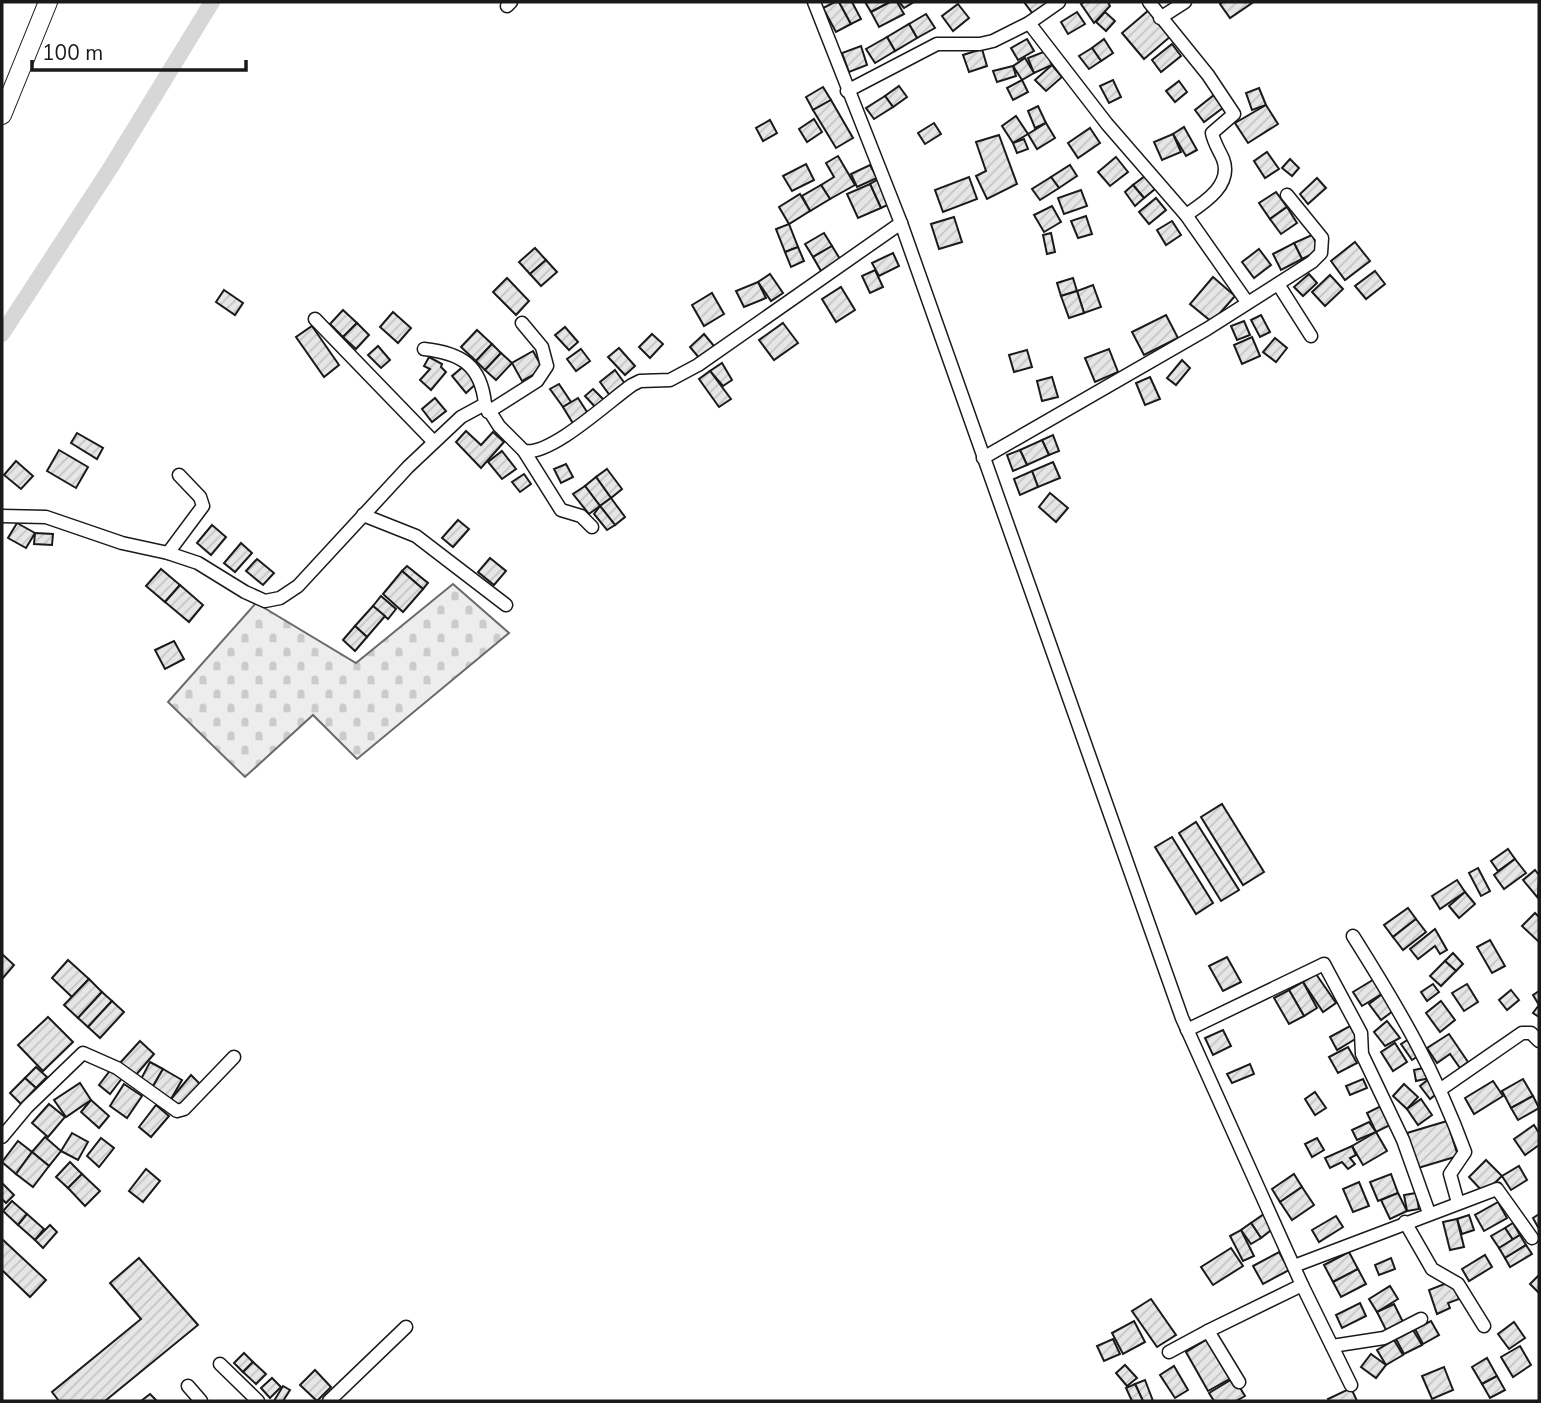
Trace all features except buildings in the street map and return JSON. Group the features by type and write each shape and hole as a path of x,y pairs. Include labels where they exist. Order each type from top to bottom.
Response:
{"main road":[{"path":"2,115 48,2"}],"street":[{"path":"814,2 901,223 1187,1030 1302,1285 1352,1385"},
{"path":"847,91 937,44 980,44 1029,23 1059,2"},
{"path":"1149,2 1208,75 1234,114 1212,133 1225,166 1221,184 1206,202 1186,215"},
{"path":"1160,18 1185,2"},
{"path":"1029,23 1107,124 1186,215 1247,302"},
{"path":"983,458 1207,329 1312,262 1321,253 1323,244 1287,195"},
{"path":"524,451 538,451 554,443 640,381 670,380 698,365 901,223"},
{"path":"1278,284 1311,335"},
{"path":"315,319 434,442"},
{"path":"2,516 46,517 122,543 167,553 198,563 258,599 272,601 293,590 434,442 471,409 486,408 537,381 547,366 542,347 522,323"},
{"path":"424,349 443,351 467,363 482,383 486,408 524,451 561,510 581,516 592,527"},
{"path":"167,553 203,506 200,497 179,475"},
{"path":"363,515 415,536 506,605"},
{"path":"1353,936 1415,1036 1441,1089 1465,1152 1450,1174 1458,1203"},
{"path":"1187,1030 1324,964 1361,1033 1362,1054 1403,1140 1429,1213"},
{"path":"1441,1089 1522,1033 1531,1033 1539,1041"},
{"path":"2,1137 27,1107 83,1053 117,1069 177,1111 187,1107 234,1057"},
{"path":"1294,1266 1429,1213 1500,1190 1532,1238"},
{"path":"1405,1222 1432,1269 1458,1284 1485,1326"},
{"path":"1169,1352 1302,1285"},
{"path":"1332,1346 1384,1338 1421,1319"},
{"path":"328,1401 406,1327"},
{"path":"1208,1331 1239,1382"},
{"path":"220,1364 258,1401"},
{"path":"188,1387 201,1401"}],"green space":[{"path":"453,584 509,633 357,759 313,715 245,777 168,702 256,603 356,663"}],"waterway":[{"path":"2,334 111,167 212,2"}]}
